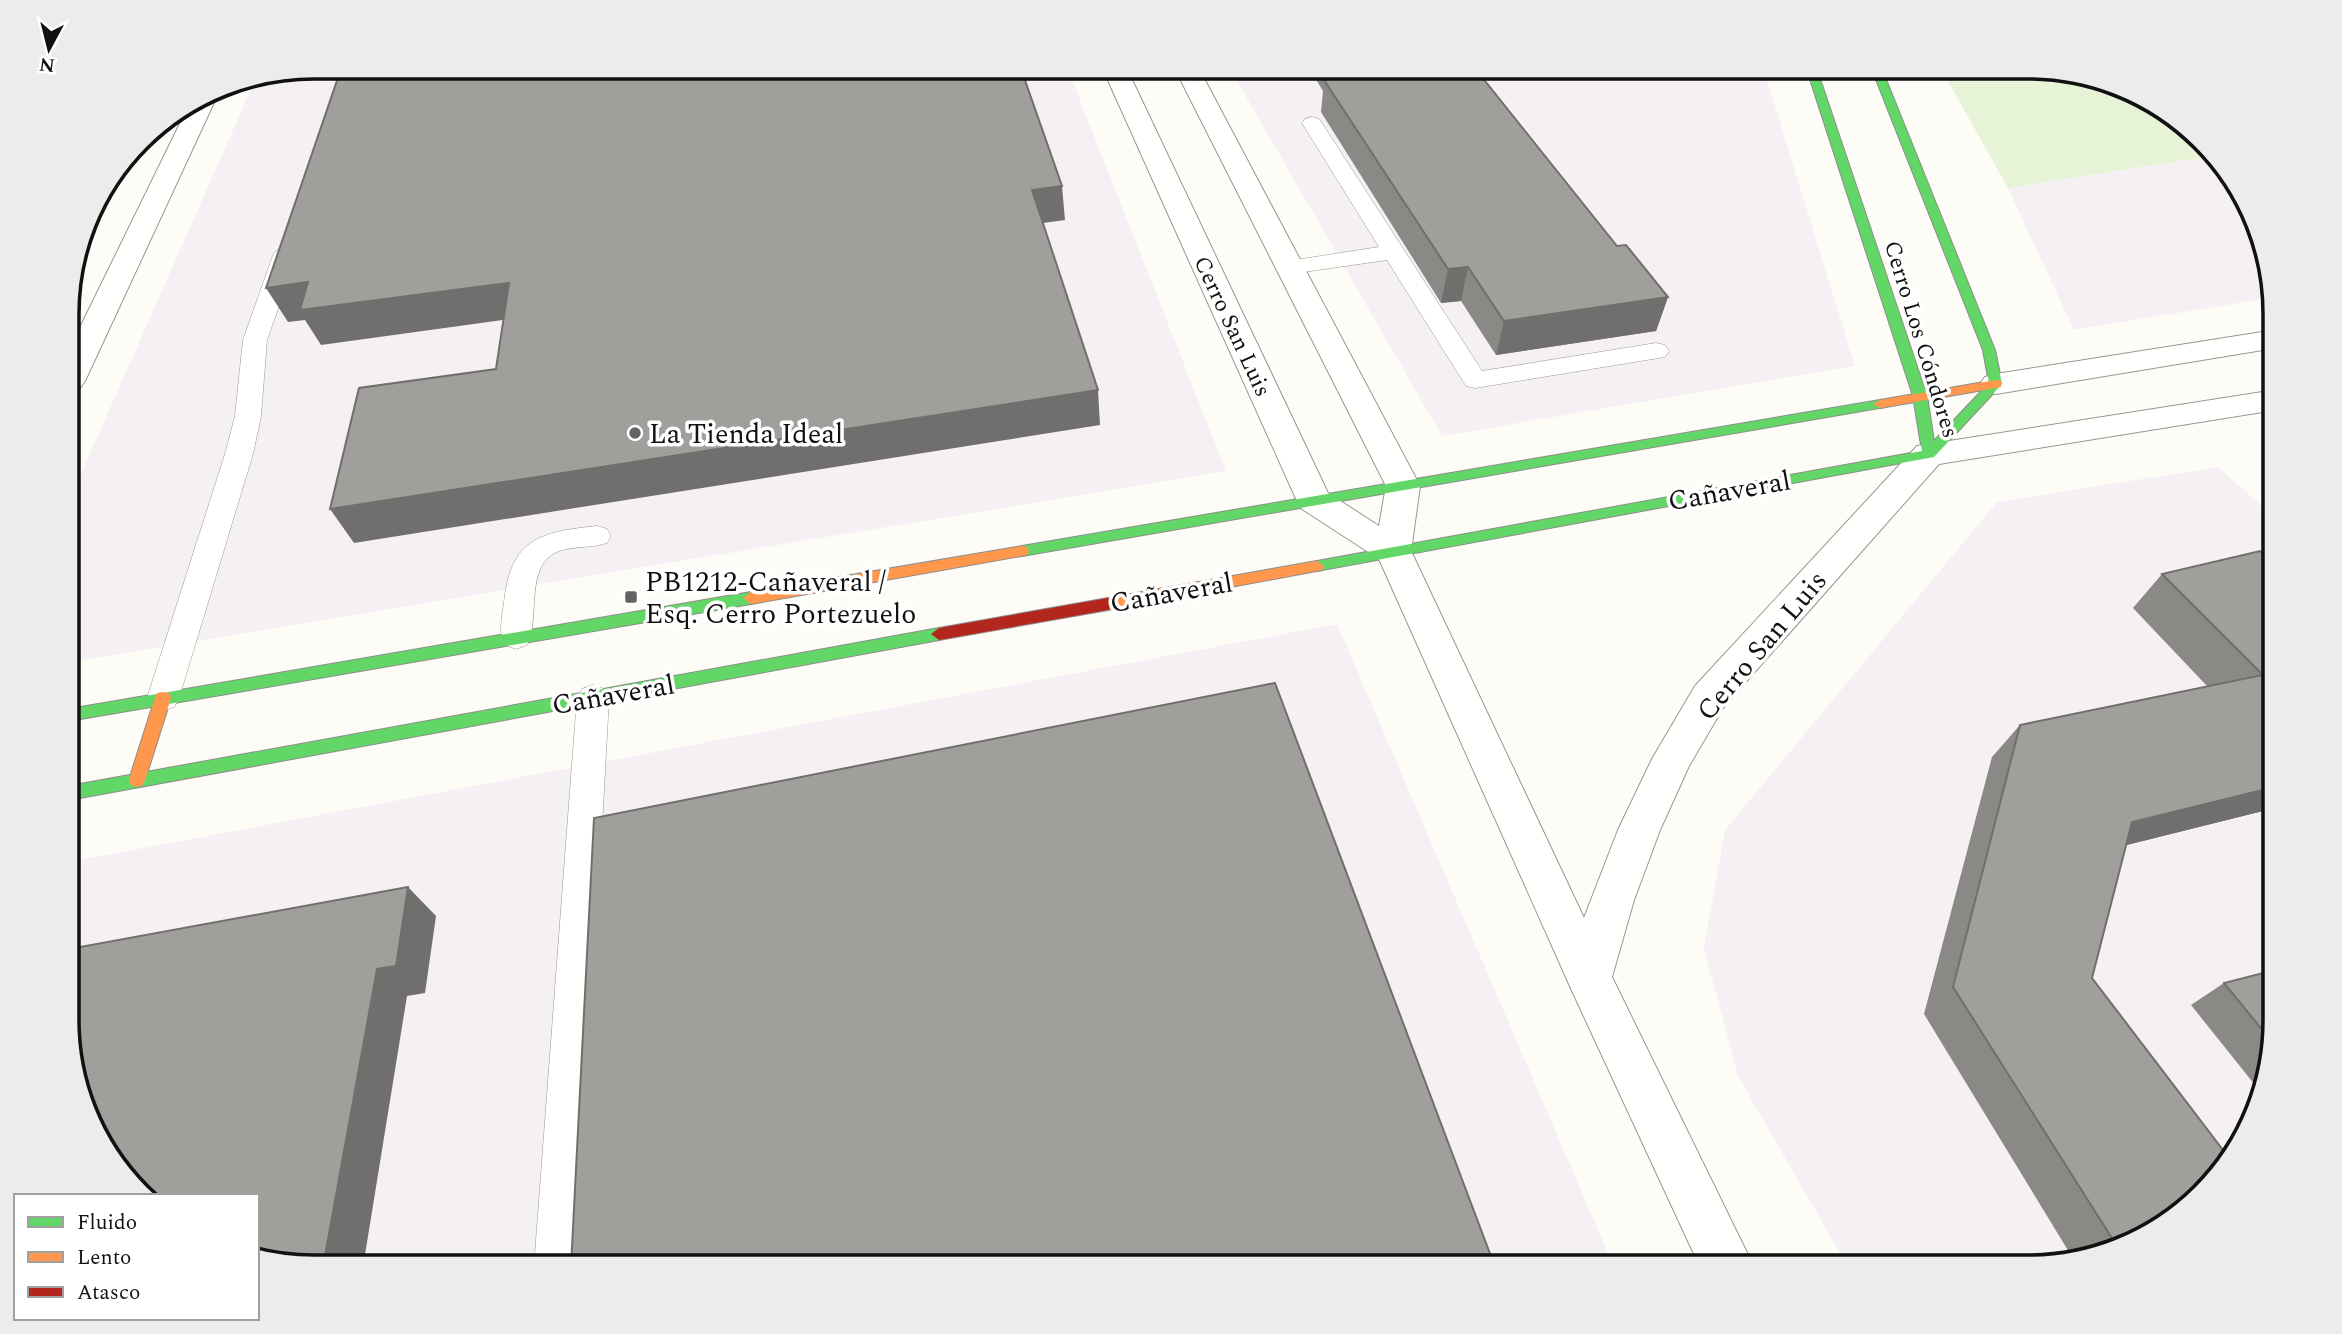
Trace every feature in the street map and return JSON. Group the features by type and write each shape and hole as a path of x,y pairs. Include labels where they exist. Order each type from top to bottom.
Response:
{"street":[{"name":"Cerro San Luis","path":"1120,79 1314,501"},
{"path":"1193,79 1403,486 1393,551"},
{"name":"Cerro Los Cóndores","path":"1815,79 1920,396 1929,454"},
{"name":"Cerro Los Cóndores","path":"1881,79 1989,350 1996,384 1929,454"},
{"path":"79,360 199,108"},
{"path":"79,713 1920,396 2263,341"},
{"name":"Cañaveral","path":"79,791 1929,454 2263,402"},
{"name":"Cerro San Luis","path":"1589,978 1612,900 1639,830 1672,759 1709,697 1929,454"},
{"path":"1314,501 1393,551 1589,978 1721,1255"},
{"path":"137,780 163,698"}],"lane":[{"path":"1312,123 1475,380 1656,351"},
{"path":"163,698 239,454 248,416 255,340 292,234"},
{"path":"1290,267 1394,252"},
{"path":"516,637 524,573 531,554 551,542 597,536"},
{"path":"557,1255 593,698"}],"shaded area":[{"path":"314,79 1072,79 1226,471 79,660 79,478 252,87 283,81"},
{"path":"1236,79 1767,79 1855,366 1442,436"},
{"path":"2203,157 2224,183 2251,238 2263,299 2074,330 2008,188"},
{"path":"2218,467 2263,507 2263,1035 2255,1081 2232,1138 2205,1175 2159,1216 2104,1243 2043,1255 1841,1255 1738,1076 1704,948 1725,830 1997,502"},
{"path":"1337,624 1609,1255 304,1254 259,1198 259,1194 254,1194 83,1063 79,1020 79,860"}],"green space":[{"path":"1947,79 2028,79 2089,87 2146,110 2183,137 2203,157 2008,188"}],"building":[{"path":"338,79 1025,79 1062,186 1032,190 1098,390 330,509 359,388 496,369 509,283 300,310 308,282 266,288"},
{"path":"1483,79 1617,246 1626,245 1668,297 1504,321 1468,267 1448,269 1324,80"},
{"path":"2260,551 2263,554 2263,675 2162,574"},
{"path":"2263,675 2263,790 2132,822 2092,978 2223,1151 2205,1175 2183,1197 2159,1216 2113,1239 1953,987 2020,725"},
{"path":"1275,683 1490,1255 572,1255 594,818"},
{"path":"408,887 396,966 377,969 325,1255 283,1253 259,1248 259,1194 157,1194 127,1163 103,1124 87,1081 79,1020 79,947"},
{"path":"2263,973 2263,1031 2224,983"}],"traffic: fast":[{"path":"1815,79 1920,396 1929,454"},
{"path":"1881,79 1989,350 1996,384"},
{"path":"1929,454 1996,384"},
{"path":"1022,551 1880,404"},
{"path":"1317,566 1929,454"},
{"path":"79,713 751,598"},
{"path":"79,791 939,634"}],"traffic: slow":[{"path":"1880,404 1996,384"},
{"path":"751,598 1022,551"},
{"path":"1108,604 1317,566"},
{"path":"137,780 163,698"}],"traffic: jam":[{"path":"939,634 1108,604"}],"place":[{"name":"La Tienda Ideal","path":"635,433"},
{"name":"PB1212-Cañaveral / Esq. Cerro Portezuelo","path":"631,597"}]}
